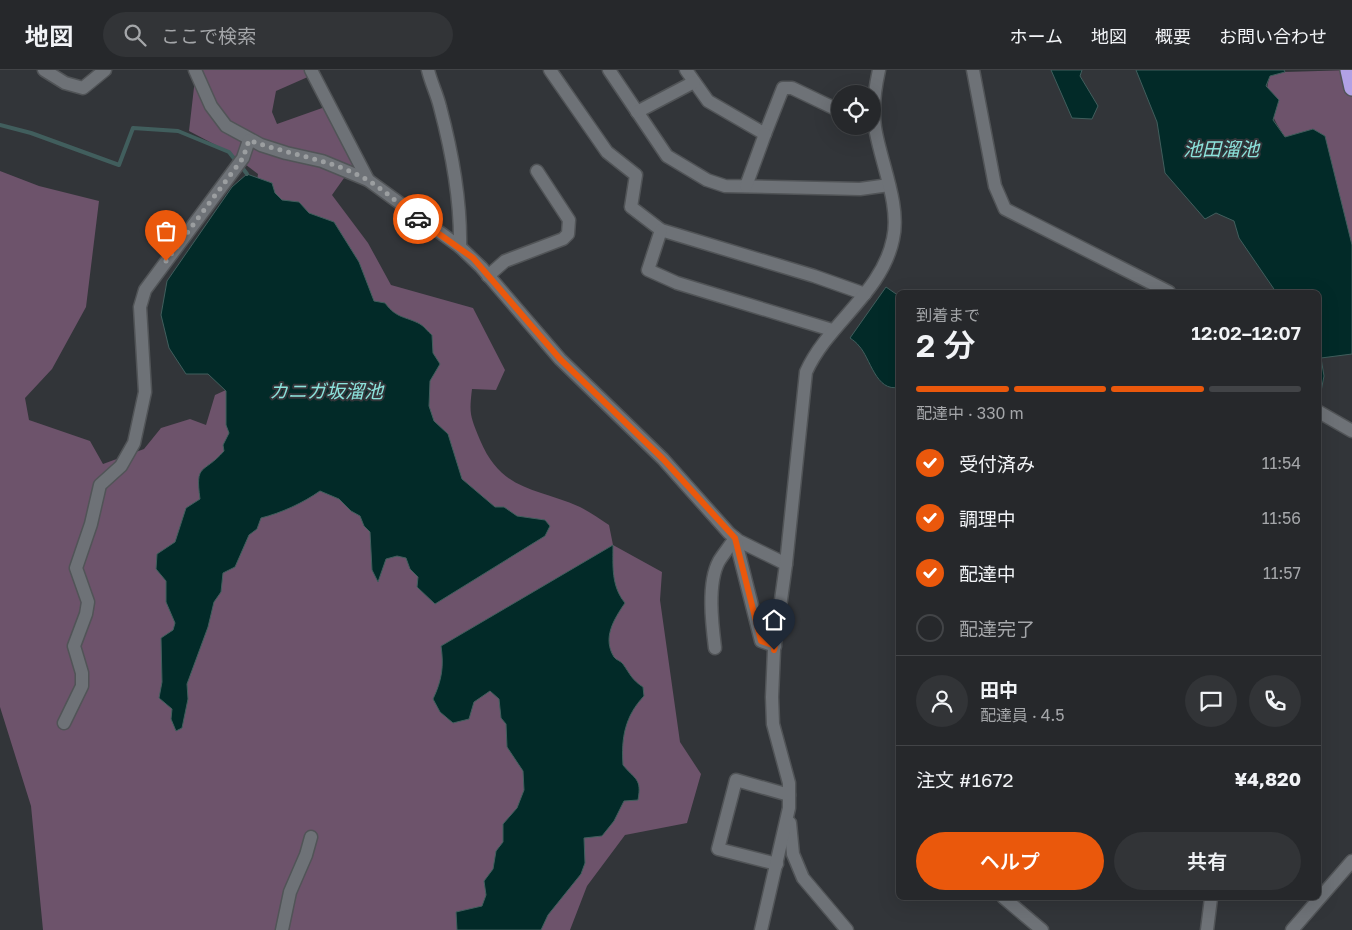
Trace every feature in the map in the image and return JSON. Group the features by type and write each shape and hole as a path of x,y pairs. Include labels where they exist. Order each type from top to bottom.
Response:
{"highway":[{"path":"1348,70 1352,88"}],"street":[{"path":"44,70 65,82 83,88 105,70"},
{"path":"195,70 211,106 226,126 249,140 286,153 322,161 368,180 460,247 488,276 560,359 663,459 735,538 786,564"},
{"path":"311,70 368,180"},
{"path":"428,70 440,105 454,171 461,218 460,247"},
{"path":"550,70 607,152 636,175 631,207 661,230 814,276 865,294"},
{"path":"609,70 666,156 707,180 725,186 860,189 889,185"},
{"path":"686,70 708,101 765,134"},
{"path":"876,85 878,70"},
{"path":"973,70 995,186 1005,209 1166,290"},
{"path":"637,112 694,82"},
{"path":"746,186 784,88 792,88 831,107"},
{"path":"847,930 803,878 793,854 789,783 773,724 772,698 775,646 786,564 806,372 814,354 832,330 879,276 894,238 894,222 889,185 878,135"},
{"path":"64,722 82,686 82,672 74,646 86,614 88,602 76,568 91,524 100,485 121,466 134,443 145,392 140,307 145,290 243,158 249,140"},
{"path":"488,276 505,261 563,240 568,234 569,220 537,171"},
{"path":"661,230 648,270 677,283 832,330"},
{"path":"1321,413 1352,431"},
{"path":"735,538 761,641 775,646"},
{"path":"716,648 712,611 715,572 719,562 735,538"},
{"path":"777,864 718,849 736,780 789,794"},
{"path":"761,930 789,808"},
{"path":"282,930 290,892 306,855 311,837"},
{"path":"1321,897 1352,861"},
{"path":"1006,900 1042,930"},
{"path":"1207,930 1211,900"},
{"path":"1292,930 1318,900"}],"shaded area":[{"path":"196,70 306,70 310,76 276,91 272,112 277,124 325,107 354,164 332,195 368,243 391,285 473,308 505,370 496,390 472,389 472,420 489,457 499,470 521,486 580,507 599,518 609,525 613,545 662,572 660,600 680,742 701,774 687,823 625,835 587,886 570,930 43,930 31,806 0,707 0,171 39,186 99,201 86,307 52,369 25,398 29,420 90,441 103,464 144,449 161,428 190,419 206,425 215,395 226,390 258,174 229,152 189,131"},
{"path":"1352,70 1352,245 1313,129 1285,137 1273,116 1267,92 1270,76 1285,72"}],"water":[{"path":"1051,70 1082,70 1080,76 1098,106 1092,119 1072,118"},
{"name":"池田溜池","path":"1136,70 1284,70 1285,72 1270,76 1266,86 1279,100 1273,120 1285,137 1313,129 1325,136 1352,245 1352,354 1321,358 1321,290 1275,290 1239,238 1234,221 1216,213 1205,219 1165,173 1157,122"},
{"name":"カニガ坂溜池","path":"247,174 272,183 275,193 282,200 299,202 309,213 334,222 359,262 374,301 385,303 393,312 420,324 432,335 433,353 440,364 430,381 429,406 434,421 448,434 462,479 495,507 504,507 517,516 545,520 550,526 545,536 435,604 417,587 418,577 410,569 406,558 397,556 386,559 378,582 372,570 370,532 364,526 360,516 351,511 339,499 320,491 292,507 261,518 257,529 249,535 235,567 223,573 221,592 214,602 208,627 187,684 188,699 182,728 176,731 171,719 172,709 159,698 162,682 161,638 173,630 175,623 166,602 166,581 156,569 157,554 175,542 186,508 200,499 200,474 202,470 224,451 223,445 229,433 226,425 226,391 208,374 186,374 169,348 161,315 167,281 232,187"},
{"path":"886,287 896,294 896,387 885,385 879,380 863,351 850,338"},
{"name":"池田溜池","path":"1321,358 1324,376 1321,392"},
{"path":"613,545 615,583 625,603 611,629 609,643 614,657 622,663 634,679 643,687 644,696 632,711 628,720 623,746 623,765 638,783 638,800 624,801 614,821 602,836 584,838 585,863 581,874 548,915 541,930 457,930 456,912 482,906 486,895 484,881 493,869 496,851 503,842 503,824 517,808 524,790 523,771 507,747 506,724 501,718 499,699 490,691 474,702 469,719 453,723 440,712 433,699 442,673 441,646"}],"waterway":[{"path":"0,125 31,133 119,165 133,128 178,131 229,152 236,161"},
{"path":"241,166 247,174"}],"way so far":[{"path":"166,261 243,158 249,140 286,153 322,161 368,180 418,219"}],"route":[{"path":"418,219 473,258 560,359 663,459 735,538 753,602 761,641 775,646 774,650"}]}
